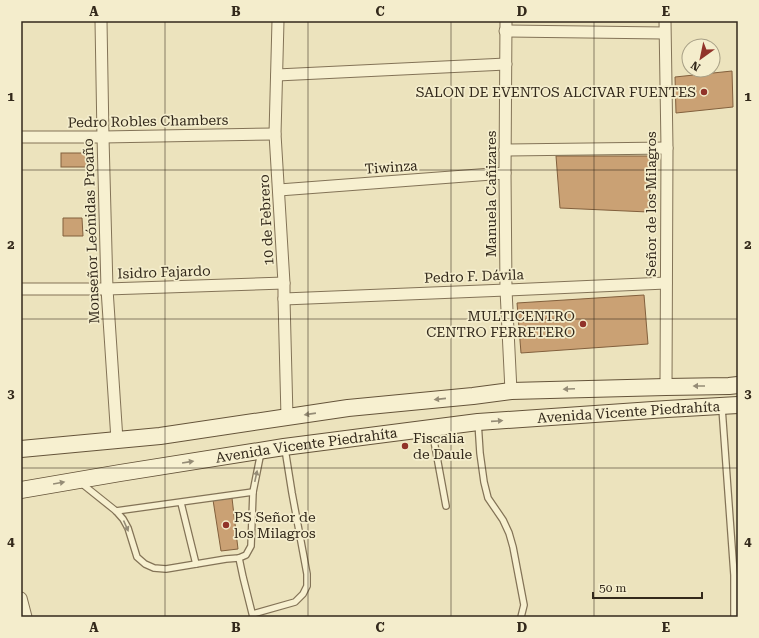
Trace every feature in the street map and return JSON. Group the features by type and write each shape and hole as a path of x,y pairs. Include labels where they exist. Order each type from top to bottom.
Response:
{"main road":[{"name":"Avenida Vicente Piedrahíta","path":"21,449 160,436 348,408 511,391 738,385"},
{"name":"Avenida Vicente Piedrahíta","path":"21,490 284,447 478,422 738,405"}],"street":[{"name":"Monseñor Leónidas Proaño","path":"101,21 107,289 117,440"},
{"name":"10 de Febrero","path":"278,21 275,134 284,283 287,417"},
{"name":"Señor de los Milagros","path":"665,21 667,148 666,387"},
{"path":"506,26 664,33"},
{"name":"Manuela Cañizares","path":"506,26 506,290 511,391"},
{"path":"277,75 506,64"},
{"name":"Pedro Robles Chambers","path":"21,137 275,134"},
{"path":"505,150 667,148"},
{"name":"Tiwinza","path":"279,190 505,173"},
{"name":"Isidro Fajardo","path":"21,289 107,289 284,283"},
{"name":"Pedro F. Dávila","path":"284,299 666,283"},
{"path":"21,598 26,617"}],"lane":[{"path":"722,406 734,575 734,617"},
{"path":"478,422 480,453 488,498 509,533 513,547 524,605 521,617"},
{"path":"432,428 446,506"},
{"path":"239,558 253,616 295,602 303,594 307,586 307,574 284,447"},
{"path":"78,480 116,511 128,528 137,557 144,564 154,568 166,569 239,558 246,554 251,546 252,492 261,451"},
{"path":"116,511 252,492"},
{"path":"181,503 196,564"}],"building":[{"name":"SALON DE EVENTOS ALCIVAR FUENTES","path":"732,71 733,107 676,113 675,77 721,78 721,72"},
{"path":"61,153 87,153 87,167 61,167"},
{"path":"556,156 653,156 648,212 560,208"},
{"path":"63,218 82,218 83,236 63,236"},
{"name":"MULTICENTRO CENTRO FERRETERO","path":"644,295 648,344 521,353 517,303"},
{"name":"PS Señor de los Milagros","path":"232,498 238,549 221,551 213,500"}],"place":[{"name":"SALON DE EVENTOS ALCIVAR FUENTES","path":"704,92"},
{"name":"MULTICENTRO CENTRO FERRETERO","path":"583,324"},
{"name":"Fiscalia de Daule","path":"405,446"},
{"name":"PS Señor de los Milagros","path":"226,525"}]}
